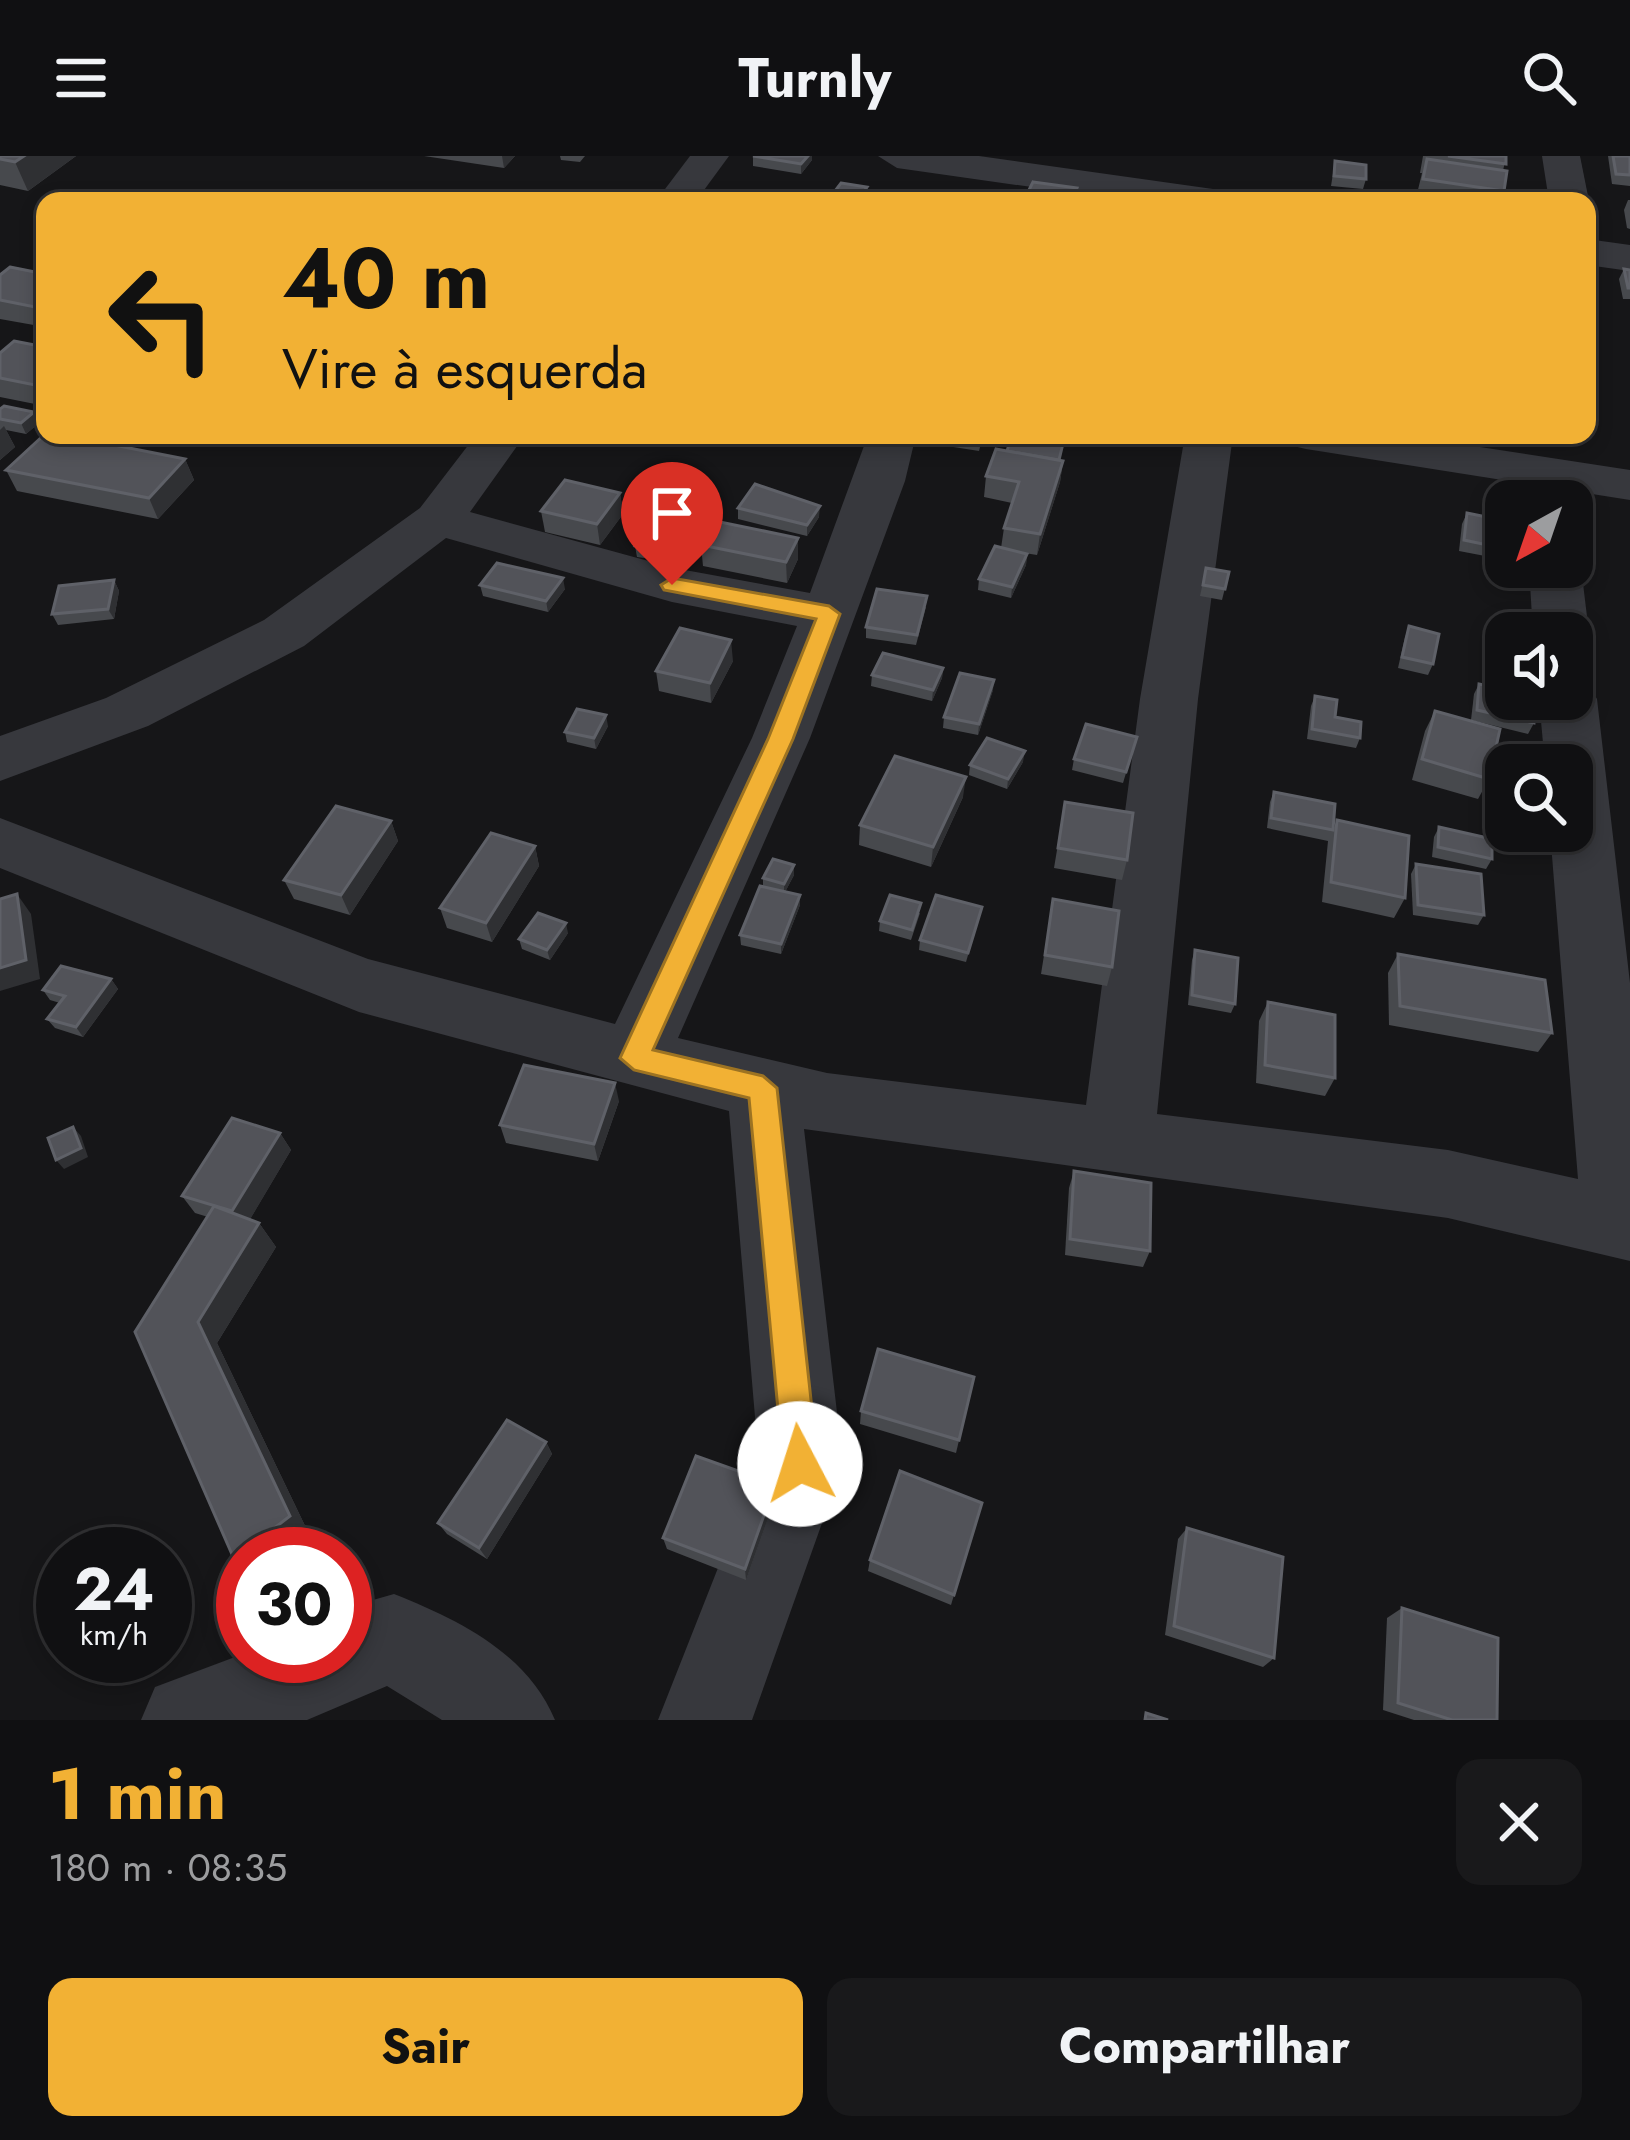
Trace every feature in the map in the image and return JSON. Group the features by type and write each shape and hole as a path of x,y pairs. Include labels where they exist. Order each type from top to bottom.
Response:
{"street":[{"path":"683,192 710,156"},
{"path":"897,156 960,174 1129,192"},
{"path":"1561,156 1567,192"},
{"path":"1596,253 1630,258"},
{"path":"0,759 127,712 284,633 438,519 494,444"},
{"path":"634,1058 781,739 889,444"},
{"path":"1118,1143 1169,699 1208,444"},
{"path":"1348,444 1518,480"},
{"path":"1593,485 1630,485"},
{"path":"438,519 672,585 829,614"},
{"path":"0,842 359,984 634,1058 890,1114 1448,1184 1625,1225 1570,720"},
{"path":"705,1720 800,1464 763,1088"},
{"path":"372,1646 394,1639 481,1691 508,1720"},
{"path":"188,1720 220,1717 278,1683"}],"building":[{"path":"0,156 24,156 15,162"},
{"path":"753,156 808,156 801,164"},
{"path":"1448,156 1506,156 1506,164"},
{"path":"1613,156 1630,156 1630,175 1616,174"},
{"path":"1427,159 1507,171 1504,191 1423,179"},
{"path":"1335,161 1366,165 1366,179 1334,176"},
{"path":"1033,182 1077,188 1075,192 1028,192"},
{"path":"841,183 867,187 864,192 834,192"},
{"path":"10,267 36,272 36,307 0,300 0,275"},
{"path":"14,341 36,345 36,385 0,378 0,353"},
{"path":"4,406 34,412 21,423 0,419"},
{"path":"36,442 109,444 185,459 149,498 6,470"},
{"path":"1009,444 1063,444 1059,460 1007,451"},
{"path":"996,449 1063,461 1040,534 1004,528 1019,482 986,476"},
{"path":"565,480 620,493 597,524 541,511"},
{"path":"755,484 820,506 807,525 738,508"},
{"path":"1467,513 1485,517 1485,544 1464,540"},
{"path":"715,521 798,538 786,562 701,545"},
{"path":"642,533 665,538 658,550 635,546"},
{"path":"995,546 1027,554 1012,587 979,579"},
{"path":"497,563 563,578 546,601 480,585"},
{"path":"1206,568 1229,572 1225,589 1203,585"},
{"path":"114,580 108,609 52,614 59,586"},
{"path":"877,589 927,596 917,635 866,627"},
{"path":"1409,626 1439,634 1433,664 1402,657"},
{"path":"680,628 731,640 710,683 656,671"},
{"path":"883,653 943,668 933,690 872,675"},
{"path":"960,673 994,680 979,724 944,717"},
{"path":"1479,684 1485,685 1485,712 1477,710"},
{"path":"1315,696 1337,700 1335,717 1361,722 1360,738 1312,729"},
{"path":"577,709 606,715 594,738 565,732"},
{"path":"1435,711 1500,729 1497,744 1485,744 1485,778 1422,759"},
{"path":"1086,724 1137,737 1126,772 1074,759"},
{"path":"987,738 1025,751 1008,779 970,765"},
{"path":"895,756 966,777 933,847 860,825"},
{"path":"1274,792 1335,804 1333,830 1271,818"},
{"path":"1065,802 1133,813 1127,860 1058,848"},
{"path":"336,806 391,821 341,895 284,880"},
{"path":"1337,820 1409,836 1405,898 1331,882"},
{"path":"1439,827 1485,837 1485,852 1492,852 1492,859 1438,847"},
{"path":"491,833 535,846 486,923 440,908"},
{"path":"773,859 794,865 784,884 763,878"},
{"path":"1416,864 1481,874 1484,915 1418,905"},
{"path":"760,886 800,895 781,944 740,935"},
{"path":"17,894 26,960 0,968 0,899"},
{"path":"890,895 921,903 912,930 880,921"},
{"path":"936,895 982,907 968,953 920,940"},
{"path":"1053,899 1119,911 1112,967 1045,955"},
{"path":"538,913 566,923 547,950 519,939"},
{"path":"1195,950 1238,958 1235,1004 1192,995"},
{"path":"1398,954 1545,980 1552,1033 1400,1006"},
{"path":"61,966 111,979 76,1027 47,1019 65,996 43,990"},
{"path":"1268,1002 1335,1015 1335,1078 1265,1065"},
{"path":"524,1065 615,1083 594,1144 500,1125"},
{"path":"232,1118 280,1133 232,1211 182,1196"},
{"path":"73,1127 81,1148 56,1160 48,1138"},
{"path":"1074,1171 1151,1183 1150,1251 1070,1239"},
{"path":"214,1206 259,1223 198,1322 290,1516 276,1527 220,1527 135,1332"},
{"path":"878,1349 974,1377 959,1440 861,1411"},
{"path":"507,1420 546,1442 479,1548 438,1523"},
{"path":"696,1456 775,1484 745,1569 663,1538"},
{"path":"900,1471 982,1503 954,1595 870,1560"},
{"path":"1187,1528 1283,1557 1274,1658 1174,1626"},
{"path":"1402,1608 1498,1638 1497,1720 1452,1720 1398,1703"}],"route":[{"path":"672,585 829,614 781,739 634,1058 763,1088 800,1464"}]}
